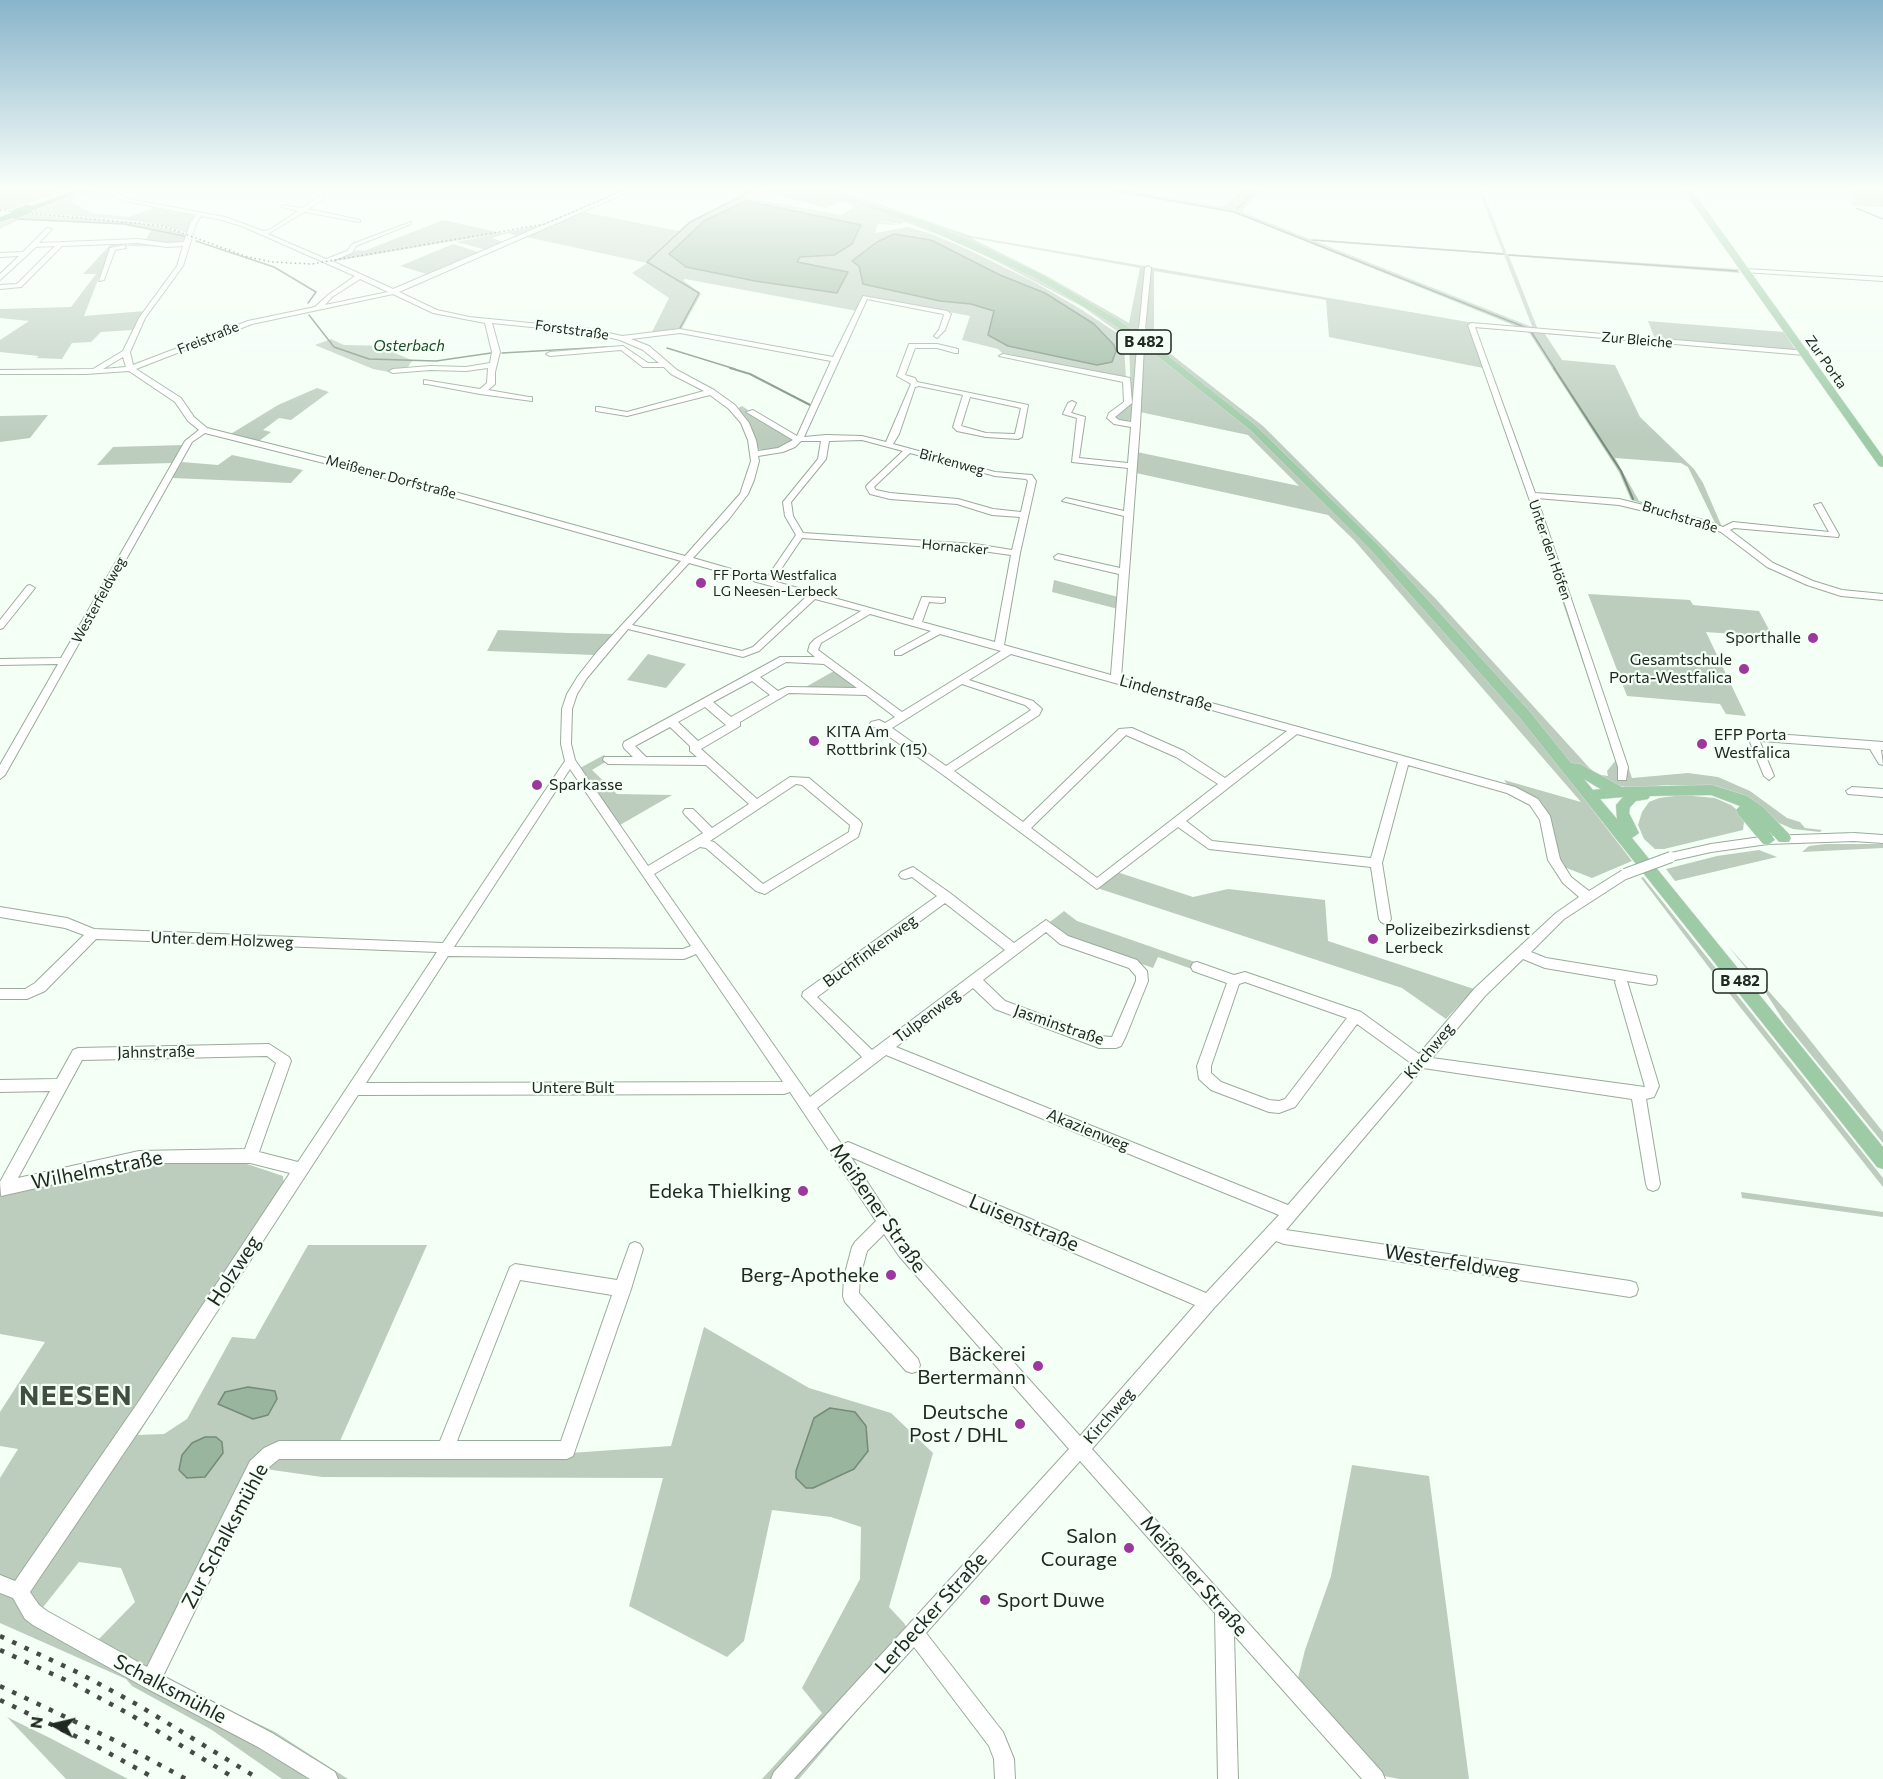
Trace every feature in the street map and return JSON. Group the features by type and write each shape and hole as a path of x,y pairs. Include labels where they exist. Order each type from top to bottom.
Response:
{"main road":[{"name":"B 482","path":"1028,272 1087,304 1175,364 1252,428 1338,510 1412,588 1563,759 1883,1161"},
{"name":"Zur Porta","path":"1747,272 1882,462"},
{"path":"1563,759 1602,784 1626,794"},
{"path":"1700,789 1735,804 1747,813 1768,840"},
{"path":"1595,799 1664,790 1700,789 1725,793 1742,800 1758,811 1784,838"},
{"path":"1626,794 1622,813 1624,820 1644,849 1652,870"}],"street":[{"path":"0,286 19,286 33,272"},
{"path":"101,280 104,272"},
{"path":"176,272 142,318 127,355 130,369 178,400 191,418 204,430"},
{"name":"Forststraße","path":"351,272 435,312 488,321 571,328 622,338 646,348 665,364 732,407 745,423 755,454"},
{"path":"393,293 441,272"},
{"path":"1116,679 1148,272"},
{"path":"1763,272 1883,279"},
{"path":"317,309 330,296 360,276"},
{"name":"Freistraße","path":"0,372 92,372 130,369 236,326 264,318 393,293"},
{"path":"750,412 799,439 865,297 945,312 948,314 937,336"},
{"path":"480,392 491,384 492,365 496,352 488,321"},
{"name":"Zur Bleiche","path":"1471,325 1804,353"},
{"name":"Unter den Höfen","path":"1471,325 1623,768 1622,777"},
{"path":"622,338 680,331 836,360"},
{"path":"955,351 938,346 912,346 901,376 912,380 915,385 967,394 1025,407 1018,437 986,435 957,427 967,394"},
{"path":"550,354 623,348 646,365 665,364"},
{"path":"92,372 127,355 163,356"},
{"path":"1003,356 1127,380 1128,403 1111,418 1117,422 1136,425"},
{"path":"393,371 430,368 466,369 492,365"},
{"path":"427,382 529,399"},
{"path":"889,444 895,434 912,386 915,385"},
{"path":"610,419 711,392"},
{"path":"1071,403 1067,414 1081,417 1076,460 1132,466"},
{"path":"599,409 627,414"},
{"name":"Meißener Dorfstraße","path":"204,430 346,465 688,559"},
{"name":"Westerfeldweg","path":"0,775 189,441 204,430"},
{"path":"768,582 800,535 789,516 787,502 822,459 826,437"},
{"name":"Birkenweg","path":"755,454 780,450 799,439 862,438 995,474 1029,477 1032,481 1016,553"},
{"path":"909,450 875,481 870,487 873,492 890,496 958,501 992,512 1025,515"},
{"path":"755,454 752,475 744,494 726,517 626,626 743,654 756,649 814,595"},
{"name":"Bruchstraße","path":"1531,495 1639,505 1697,520 1724,530 1770,565 1819,587 1841,593 1883,597"},
{"path":"1066,501 1129,515"},
{"path":"1724,530 1733,525 1835,535 1818,505"},
{"name":"Hornacker","path":"800,535 975,547 1016,553"},
{"path":"1016,553 1004,648 960,680 880,726 946,771 1097,884 1295,730"},
{"path":"1058,557 1124,572"},
{"name":"Lindenstraße","path":"688,559 1511,789 1534,802 1546,819 1554,860 1567,880 1587,897"},
{"path":"0,626 30,588"},
{"path":"917,624 925,599 942,600"},
{"path":"870,610 818,641 813,646 813,651 901,716"},
{"name":"Meißener Straße","path":"626,626 593,662 572,694 567,709 566,724 566,744 570,761 840,1153 904,1251 929,1282 1081,1448 1375,1779"},
{"path":"898,653 940,630"},
{"path":"643,760 628,745 784,658 825,661"},
{"path":"0,662 64,661"},
{"path":"752,676 777,695"},
{"path":"946,771 1035,713 1037,709 1029,703 960,680"},
{"path":"696,746 787,690 868,692"},
{"path":"706,702 731,723 734,723"},
{"path":"671,722 696,746 694,748 707,761 757,805"},
{"path":"1023,829 1123,732 1128,731 1180,754 1226,784"},
{"path":"1769,776 1755,742 1756,739 1762,737 1878,745 1883,761"},
{"path":"608,759 707,761"},
{"path":"1385,919 1376,863 1404,760"},
{"path":"447,949 570,761"},
{"path":"647,872 699,842 794,780 805,781 854,821 856,828 854,834 765,889 760,888 710,845 699,842"},
{"path":"1852,790 1883,793"},
{"path":"689,812 711,834"},
{"path":"1179,821 1209,845 1376,863"},
{"name":"Kirchweg","path":"1081,1448 1208,1302 1291,1213 1480,992 1560,916 1625,874 1671,857 1711,848 1784,838 1883,839"},
{"path":"905,875 913,871 1014,950"},
{"name":"Buchfinkenweg","path":"871,1058 808,996 946,896"},
{"name":"Unter dem Holzweg","path":"0,912 67,923 93,934 447,949 451,952 684,954 699,948"},
{"name":"Tulpenweg","path":"808,1107 1046,925"},
{"name":"Jasminstraße","path":"974,980 1000,1005 1099,1042 1116,1042 1142,981 1142,975 1133,964 1064,940 1046,925"},
{"path":"0,994 27,994 40,987 93,934"},
{"name":"Holzweg","path":"19,1592 145,1407 447,949"},
{"path":"1521,953 1545,963 1651,980"},
{"path":"1197,967 1234,980 1245,977 1356,1016 1420,1062 1638,1094 1649,1093 1652,1086 1621,982"},
{"path":"1234,980 1204,1066 1204,1075 1216,1086 1269,1106 1279,1107 1290,1103 1356,1016"},
{"name":"Akazienweg","path":"884,1048 1291,1213"},
{"name":"Jahnstraße","path":"2,1189 78,1054 269,1050 284,1061 250,1156"},
{"name":"Untere Bult","path":"353,1089 784,1088 791,1084"},
{"path":"0,1086 59,1085"},
{"path":"1638,1094 1653,1184"},
{"name":"Luisenstraße","path":"840,1153 848,1149 1208,1302"},
{"name":"Wilhelmstraße","path":"2,1189 139,1158 250,1156 300,1169"},
{"path":"885,1223 860,1247 852,1277 851,1296 912,1365"},
{"name":"Westerfeldweg","path":"1275,1231 1284,1237 1630,1289"},
{"name":"Zur Schalksmühle","path":"151,1680 256,1467 270,1454 279,1450 567,1450 635,1249"},
{"path":"446,1449 515,1272 622,1289"},
{"name":"Lerbecker Straße","path":"781,1779 1081,1448"},
{"path":"0,1584 19,1592"},
{"name":"Schalksmühle","path":"19,1592 32,1612 40,1618 265,1740 327,1779"},
{"path":"1224,1609 1228,1779"},
{"path":"914,1632 996,1739 1004,1760 1005,1779"}],"shaded area":[{"path":"101,272 84,316 145,311 132,330 101,332 91,342 72,343 62,359 36,358 39,356 0,352 0,340 29,321 0,318 0,309 71,307 96,274 83,274"},
{"path":"711,272 828,292 847,272 860,272 863,284 940,301 971,304 1114,345 1094,324 1045,293 991,272 1014,272 1079,308 1120,335 1124,344 1126,378 1002,353 998,349 962,340 970,316 866,296 857,311 685,279 683,280 701,294 681,330 652,332 669,298 632,273"},
{"path":"711,272 848,272 837,293"},
{"path":"860,272 994,272 1045,293 1094,324 1114,345 1116,351 1112,362 1097,365 1008,346 988,335 994,311 971,304 940,301 863,284"},
{"path":"1017,272 1039,272 1129,323 1139,272 1154,272 1154,341 1263,426 1435,598 1595,774 1608,776 1607,771 1616,760 1555,580 1563,581 1632,778 1688,773 1718,777 1750,791 1787,818 1800,822 1805,828 1822,830 1820,832 1793,829 1779,823 1749,799 1716,786 1667,785 1630,788 1565,774 1632,861 1592,878 1564,867 1552,859 1544,819 1530,802 1514,793 1504,780 1581,802 1354,540 1328,515 1136,473 1137,452 1299,486 1248,435 1140,412 1133,420 1121,422 1114,417 1131,395 1129,345 1124,336 1083,307"},
{"path":"1160,272 1179,272 1468,322 1523,329 1382,272 1393,272 1532,327 1511,272 1515,272 1538,330 1655,339 1648,321 1784,332 1799,355 1545,334 1562,360 1615,365 1640,417 1694,469 1703,483 1722,527 1631,500 1619,472 1527,332 1475,328 1483,368 1329,337 1326,300","holes":["1615,458 1681,463 1688,467 1715,523 1639,501"]},
{"path":"331,339 344,345 388,346 385,349 414,361 407,369 389,372 373,369 315,345"},
{"path":"317,388 329,392 291,420 279,418 263,430 271,432 259,441 229,435 278,405"},
{"path":"742,406 748,410 745,412 788,436 792,441 785,447 766,451 758,449 736,409"},
{"path":"48,415 30,438 0,442 0,416"},
{"path":"184,445 174,463 97,465 113,447"},
{"path":"232,455 303,470 291,483 172,478 182,462 218,465"},
{"path":"1054,580 1118,597 1118,609 1052,592"},
{"path":"1588,594 1690,600 1693,605 1759,611 1773,637 1706,632 1746,716 1726,714 1720,704 1627,696"},
{"path":"498,630 613,634 595,655 487,651"},
{"path":"648,654 686,664 666,688 627,680"},
{"path":"834,671 860,690 804,688"},
{"path":"604,755 609,760 592,770 617,794 672,795 620,825 580,768"},
{"path":"1682,795 1715,798 1731,805 1741,813 1744,822 1743,830 1664,849 1655,849 1644,839 1638,825 1642,812 1649,802 1659,798"},
{"path":"1883,844 1883,848 1802,852 1809,846"},
{"path":"1759,850 1777,857 1675,881 1666,869 1717,856"},
{"path":"1114,871 1193,897 1228,889 1325,900 1328,941 1474,989 1446,1019 1402,988 1094,887"},
{"path":"1643,877 1883,1178 1883,1187 1717,978 1641,878"},
{"path":"1064,911 1077,921 1195,962 1192,969 1158,957 1153,968 1071,939 1050,922"},
{"path":"1728,946 1790,1015 1883,1132 1883,1143 1785,1023 1764,990"},
{"path":"164,1160 247,1164 283,1176 284,1187 291,1189 138,1435 164,1434 187,1419 232,1337 255,1339 308,1245 427,1245 336,1450 570,1453 671,1446 704,1327 809,1388 891,1413 933,1453 889,1607 904,1623 915,1643 799,1779 762,1779 822,1713 802,1688 860,1579 861,1527 831,1517 772,1510 744,1641 727,1657 629,1606 663,1478 322,1477 258,1468 153,1673 275,1732 348,1779 282,1779 212,1730 132,1686 126,1679 0,1623 0,1478 18,1449 0,1446 0,1412 45,1342 0,1334 0,1197 2,1194 140,1162","holes":["79,1562 121,1568 135,1602 97,1641 40,1611"]},
{"path":"1741,1192 1883,1212 1883,1217 1742,1198"},
{"path":"248,1387 275,1391 277,1399 268,1415 253,1419 218,1404 225,1392"},
{"path":"830,1408 855,1412 866,1426 868,1451 854,1469 813,1488 806,1488 796,1478 796,1471 814,1418"},
{"path":"205,1437 216,1437 222,1442 223,1453 205,1477 187,1478 179,1470 182,1455 192,1443"},
{"path":"1352,1465 1429,1476 1469,1779 1399,1779 1379,1775 1296,1686 1305,1650 1331,1576"},
{"path":"7,1717 50,1738 128,1779 66,1779"}],"waterway":[{"name":"Osterbach","path":"282,272 316,292 308,303"},
{"path":"664,272 699,293 680,328"},
{"path":"1386,272 1527,328"},
{"name":"Osterbach","path":"309,315 334,347 369,359 436,361 491,353"},
{"path":"1532,333 1555,369"},
{"name":"Osterbach","path":"502,353 607,347"},
{"name":"Osterbach","path":"667,348 735,369"},
{"name":"Osterbach","path":"730,368 750,374 812,406"},
{"path":"1554,368 1621,471 1633,499"}],"railway":[{"path":"0,1636 79,1673 138,1705 259,1779"},
{"path":"0,1650 72,1683 131,1715 236,1779"},
{"path":"0,1686 114,1740 186,1779"},
{"path":"0,1700 94,1745 156,1779"}],"place":[{"name":"FF Porta Westfalica LG Neesen-Lerbeck","path":"701,583"},
{"name":"Sporthalle","path":"1813,638"},
{"name":"Gesamtschule Porta-Westfalica","path":"1744,669"},
{"name":"KITA Am Rottbrink (15)","path":"814,741"},
{"name":"EFP Porta Westfalica","path":"1702,744"},
{"name":"Sparkasse","path":"537,785"},
{"name":"Polizeibezirksdienst Lerbeck","path":"1373,939"},
{"name":"Edeka Thielking","path":"803,1191"},
{"name":"Berg-Apotheke","path":"891,1275"},
{"name":"Bäckerei Bertermann","path":"1038,1366"},
{"name":"Deutsche Post / DHL","path":"1020,1424"},
{"name":"Salon Courage","path":"1129,1548"},
{"name":"Sport Duwe","path":"985,1600"}],"district":[{"name":"NEESEN","path":"76,1396"}]}
